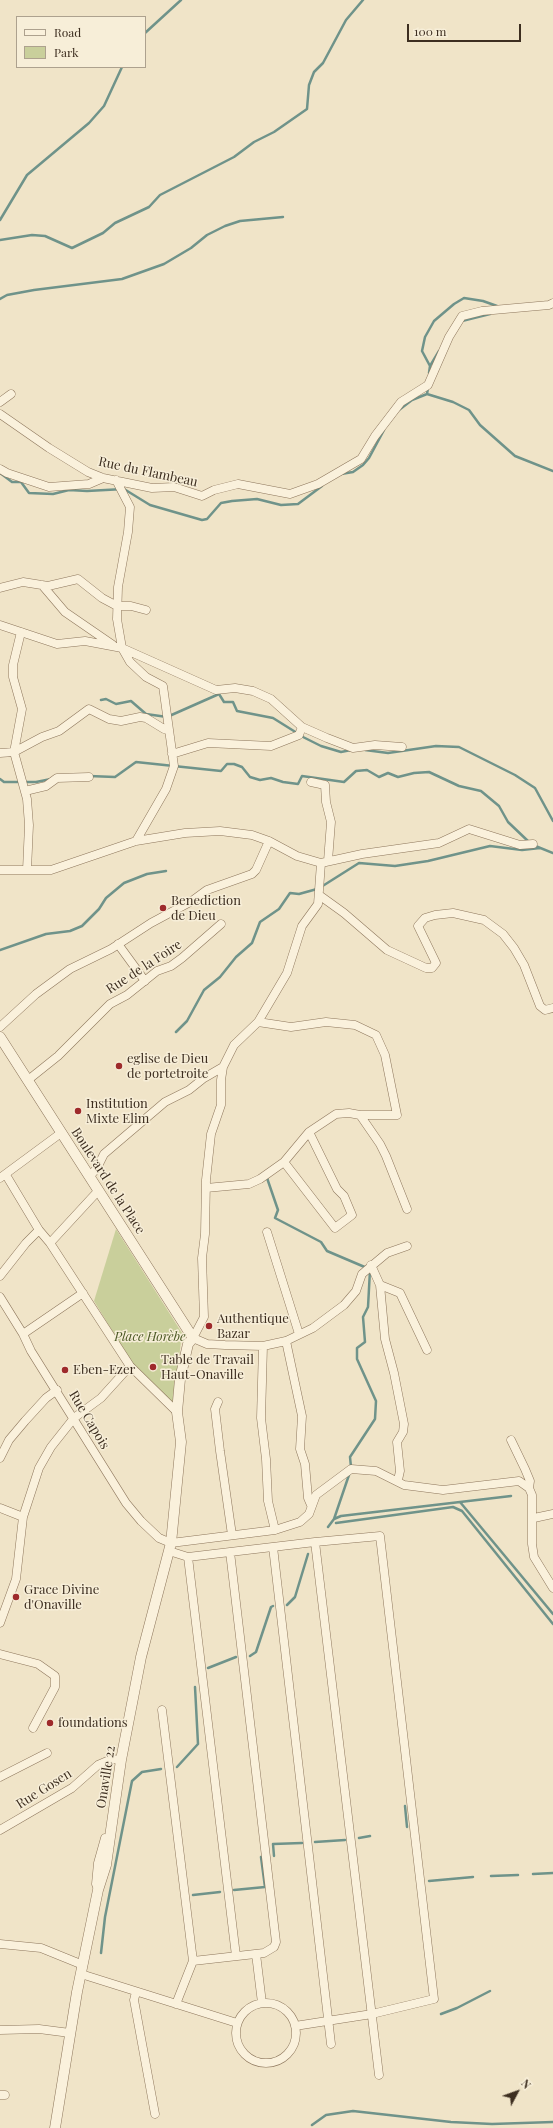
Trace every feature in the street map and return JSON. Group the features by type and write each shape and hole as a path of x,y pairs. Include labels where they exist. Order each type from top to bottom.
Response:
{"street":[{"name":"Rue du Flambeau","path":"0,414 88,472 103,478 152,488 174,487 202,496 214,490 238,484 290,494 318,484 361,459 375,436 402,402 428,385 449,336 462,316 482,311 549,305 553,303"},
{"path":"0,402 11,394"},
{"path":"0,469 6,473 49,487 89,484 103,478"},
{"path":"116,480 130,507 128,532 118,587 117,619 119,647 130,662 146,677 163,686 174,766 166,789 136,841"},
{"path":"0,588 23,582 52,586 78,579 102,598 117,606 131,606 146,610"},
{"path":"41,584 64,612 119,647 216,690 235,688 253,691 271,699 302,727 353,748 375,745 402,747"},
{"path":"0,625 57,644 85,641 119,647"},
{"path":"21,632 13,665 13,677 22,709 14,752 18,773 25,791 29,825 27,870"},
{"path":"0,753 14,752 42,737 59,731 89,708 109,719 121,721 140,717 146,718 168,730"},
{"path":"172,754 208,743 271,746 299,735 302,727"},
{"path":"25,791 46,786 57,778 89,777"},
{"path":"311,782 325,785 331,822 318,904 302,926 287,973 258,1022 234,1045 223,1067 221,1080 221,1105 211,1134 206,1188 202,1258 204,1317 193,1338 207,1344 262,1346 286,1341 313,1328 344,1305 356,1291 362,1274 371,1265 387,1254 407,1246"},
{"path":"0,870 51,870 136,841 185,833 220,830 252,835 269,841 298,856 324,862 362,854 439,844 469,829 520,846 533,844"},
{"path":"0,1027 36,994 70,969 118,944 151,923 192,901 207,890 252,874 256,870 269,841"},
{"path":"319,895 344,913 387,950 426,968 432,968 436,963 418,926 424,918 453,913 484,920 503,934 514,948 524,965 540,1006 545,1010 553,1008"},
{"name":"Rue de la Foire","path":"28,1080 58,1056 110,1004 127,995 157,971 171,966 221,924"},
{"path":"118,944 145,981"},
{"path":"206,1188 250,1184 260,1179 284,1162 309,1132 336,1114 349,1113 360,1115 397,1115 385,1054 376,1035 355,1025 326,1022 291,1027 258,1022"},
{"name":"Boulevard de la Place","path":"0,1038 193,1338"},
{"path":"90,1176 98,1168 104,1154 165,1102 194,1087 204,1078 223,1067"},
{"path":"360,1115 386,1156 407,1209"},
{"path":"284,1162 335,1228 352,1215 344,1196 337,1189 309,1132"},
{"path":"62,1133 3,1177 39,1230 50,1243 130,1366 177,1412"},
{"path":"50,1243 98,1190"},
{"path":"0,1276 26,1243 39,1230"},
{"path":"267,1232 299,1334"},
{"path":"371,1265 380,1285 385,1339 394,1373 404,1424 403,1432 397,1442 400,1471 398,1480"},
{"path":"380,1285 400,1293 427,1350"},
{"path":"23,1334 83,1293"},
{"name":"Rue Capois","path":"0,1297 23,1334 31,1351 57,1390 126,1503 141,1521 170,1547 188,1557"},
{"name":"Onaville 22","path":"56,2128 70,2033 98,1890 106,1865 121,1760 142,1657 170,1547 181,1442 177,1412 180,1379 188,1344 193,1338"},
{"path":"286,1341 302,1416 300,1449 305,1464 308,1498 311,1505"},
{"path":"262,1346 261,1418 266,1459 268,1502 275,1530"},
{"path":"0,1623 16,1579 23,1517 40,1468 51,1446 74,1418 101,1398 130,1366"},
{"path":"0,1458 9,1440 46,1398 57,1390"},
{"path":"218,1402 215,1409 232,1535"},
{"path":"511,1440 530,1481 529,1488"},
{"path":"170,1547 232,1535 275,1530 300,1522 309,1514 311,1505 316,1495 351,1469 376,1471 398,1480 404,1485 443,1490 478,1487 510,1481 523,1483 529,1488 532,1495 534,1518 532,1544 534,1558 553,1588"},
{"path":"0,1508 23,1517"},
{"path":"534,1518 553,1514"},
{"path":"236,1956 188,1557 380,1536 434,1999 372,2014 295,2026"},
{"path":"315,1542 379,2075"},
{"path":"273,1547 331,2044"},
{"path":"193,1961 270,1951 276,1942 230,1552"},
{"path":"0,1654 38,1664 55,1676 55,1686 33,1728"},
{"path":"162,1710 193,1961 176,2004"},
{"path":"0,1777 47,1753"},
{"name":"Rue Gosen","path":"0,1830 72,1788 98,1765 112,1759 121,1760"},
{"path":"0,1944 41,1948 82,1970 136,1992 237,2023"},
{"path":"256,1954 262,2003"},
{"path":"136,1992 134,2000 155,2114"},
{"path":"262,2003 279,2006 287,2011 295,2026 295,2037 288,2052 275,2061 264,2063 253,2060 241,2049 236,2034 237,2023 247,2010 262,2003"},
{"path":"0,2030 39,2029 70,2033"}],"green space":[{"name":"Place Horèbe","path":"116,1229 182,1333 173,1407 136,1370 94,1301"}],"waterway":[{"path":"146,32 181,0"},
{"path":"0,240 32,235 45,236 72,248 103,233 115,223 149,207 160,195 234,157 254,142 274,132 307,109 309,85 314,72 323,63 346,20 363,0"},
{"path":"0,220 27,175 89,123 104,106 122,68"},
{"path":"0,299 7,295 34,290 122,279 164,264 191,248 207,235 225,226 240,221 283,217"},
{"path":"429,373 430,366 422,351 425,337 434,321 454,304 464,298 483,301 497,306"},
{"path":"462,321 490,314"},
{"path":"430,366 439,351"},
{"path":"399,410 412,400 427,394 428,388"},
{"path":"427,394 453,402 469,410 480,425 515,456 553,471"},
{"path":"341,474 353,472 363,465 369,458 384,430"},
{"path":"0,473 12,482 21,482 29,493 53,494 69,490 87,491 124,489 150,505 202,520 207,519 221,503 257,499 281,505 298,504 322,486"},
{"path":"101,700 106,699 116,704 131,701 146,714 167,717 219,694 224,702 233,702 237,711 273,718 297,733"},
{"path":"301,736 321,746 341,752 351,750"},
{"path":"365,750 388,753 436,746 459,747 515,775 535,788 553,821"},
{"path":"89,776 115,777 136,762 221,771 227,764 234,764 242,767 250,777 260,780 271,778 283,782 298,784 302,776 344,782 356,771 367,770 379,777 388,773 398,777 414,773 429,772 459,786 481,791 499,806 508,822 529,842"},
{"path":"0,779 4,782 36,782 51,779"},
{"path":"533,845 553,853"},
{"path":"321,887 359,863 395,866 428,861 490,846 522,850 540,848"},
{"path":"0,950 46,934 70,931 82,926 99,909 106,898 124,883 147,874 166,871"},
{"path":"176,1032 187,1021 204,990 220,977 236,957 252,943 260,922 279,909 290,893 299,894 317,889"},
{"path":"267,1178 278,1210 275,1218 321,1242 327,1251 367,1268"},
{"path":"351,1467 350,1457 375,1419 376,1401 357,1359 357,1348 365,1342 363,1317 368,1307 370,1270"},
{"path":"328,1527 334,1519 350,1472"},
{"path":"334,1519 341,1516 511,1496"},
{"path":"460,1502 553,1614"},
{"path":"336,1523 453,1507 462,1511 553,1624"},
{"path":"287,1605 295,1597 308,1554"},
{"path":"250,1656 256,1652 271,1607 273,1606"},
{"path":"208,1668 236,1657"},
{"path":"177,1767 198,1744 195,1687"},
{"path":"101,1953 105,1917 132,1781 142,1772 161,1769"},
{"path":"405,1806 407,1827"},
{"path":"359,1838 370,1836"},
{"path":"315,1842 345,1840"},
{"path":"274,1856 273,1844 302,1843"},
{"path":"234,1890 265,1887 262,1857"},
{"path":"533,1874 553,1873"},
{"path":"491,1876 518,1875"},
{"path":"429,1881 473,1877"},
{"path":"193,1895 220,1892"},
{"path":"441,2014 457,2008 490,1991"},
{"path":"312,2125 326,2115 353,2111 451,2122 492,2124 553,2122"}],"place":[{"name":"Benediction de Dieu","path":"163,908"},
{"name":"eglise de Dieu de portetroite","path":"119,1066"},
{"name":"Institution Mixte Elim","path":"78,1111"},
{"name":"Authentique Bazar","path":"209,1326"},
{"name":"Table de Travail Haut-Onaville","path":"153,1367"},
{"name":"Eben-Ezer","path":"65,1370"},
{"name":"Grace Divine d'Onaville","path":"16,1597"},
{"name":"foundations","path":"50,1723"}]}
